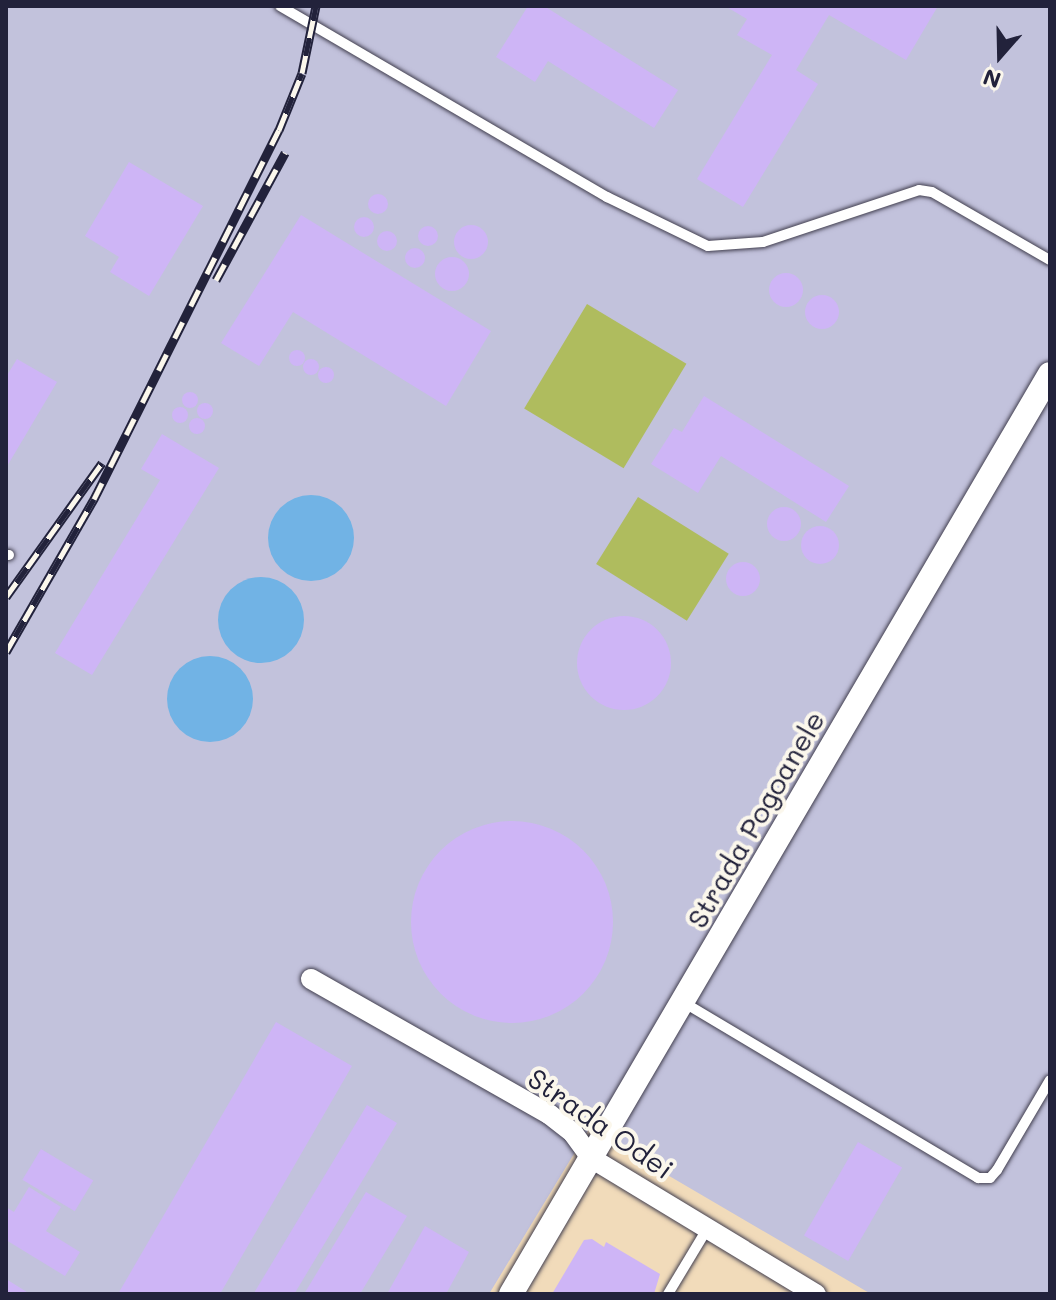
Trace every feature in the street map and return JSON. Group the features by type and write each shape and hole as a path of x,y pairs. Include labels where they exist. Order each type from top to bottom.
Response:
{"street":[{"name":"Strada Pogoanele","path":"511,1294 1050,374"},
{"name":"Strada Odei","path":"311,979 549,1114 573,1133 591,1158 816,1294"}],"lane":[{"path":"280,6 607,197 708,246 763,242 919,190 932,192 1050,260"},
{"path":"683,1002 978,1178 990,1178 997,1170 1050,1080"},
{"path":"668,1294 707,1229"}],"shaded area":[{"path":"6,6 1050,6 1050,1294 871,1294 589,1129 489,1294 6,1294"}],"green space":[{"path":"587,304 686,364 624,468 524,409"},
{"path":"638,497 729,554 687,621 596,564"}],"water":[{"path":"303,495 319,495 342,507 351,521 354,538 351,555 342,569 319,581 303,581 287,574 275,562 268,546 268,530 275,514 287,502"},
{"path":"253,577 269,577 292,589 301,603 304,620 301,637 292,651 269,663 253,663 237,656 225,644 218,628 218,612 225,596 237,584"},
{"path":"202,656 218,656 241,668 250,682 253,699 250,716 241,730 218,742 202,742 186,735 174,723 167,707 167,691 174,675 186,663"}],"building":[{"path":"528,6 544,6 678,90 654,128 548,61 535,82 496,57"},
{"path":"725,6 938,6 906,60 829,15 796,70 818,84 743,207 697,179 772,55 737,35 747,19"},
{"path":"129,162 203,206 149,296 110,272 119,257 85,236"},
{"path":"378,194 385,197 388,204 385,211 378,214 371,211 368,204 371,197"},
{"path":"301,215 491,331 446,406 293,312 259,366 221,343"},
{"path":"364,217 371,220 374,227 371,234 364,237 357,234 354,227 357,220"},
{"path":"471,225 483,230 488,242 483,254 471,259 459,254 454,242 459,230"},
{"path":"428,226 435,229 438,236 435,243 428,246 421,243 418,236 421,229"},
{"path":"387,231 394,234 397,241 394,248 387,251 380,248 377,241 380,234"},
{"path":"415,248 422,251 425,258 422,265 415,268 408,265 405,258 408,251"},
{"path":"452,257 464,262 469,274 464,286 452,291 440,286 435,274 440,262"},
{"path":"786,273 798,278 803,290 798,302 786,307 774,302 769,290 774,278"},
{"path":"822,295 834,300 839,312 834,324 822,329 810,324 805,312 810,300"},
{"path":"297,350 303,352 303,364 297,366 291,364 289,358 291,352"},
{"path":"17,359 57,382 6,468 6,377"},
{"path":"311,359 317,361 317,373 311,375 305,373 303,367 305,361"},
{"path":"326,367 332,369 332,381 326,383 320,381 318,375 320,369"},
{"path":"190,392 196,394 196,406 190,408 184,406 182,400 184,394"},
{"path":"704,396 849,486 826,522 721,456 698,493 651,464 674,428 682,432"},
{"path":"205,403 211,405 211,417 205,419 199,417 197,411 199,405"},
{"path":"180,407 186,409 186,421 180,423 174,421 172,415 174,409"},
{"path":"197,418 203,420 203,432 197,434 191,432 189,426 191,420"},
{"path":"162,434 219,468 92,675 55,653 160,480 141,469"},
{"path":"784,507 796,512 801,524 796,536 784,541 772,536 767,524 772,512"},
{"path":"820,526 833,532 839,545 833,558 820,564 807,558 801,545 807,532"},
{"path":"743,562 755,567 760,579 755,591 743,596 731,591 726,579 731,567"},
{"path":"624,616 642,619 657,630 668,645 671,663 668,681 657,696 642,707 624,710 606,707 591,696 580,681 577,663 580,645 591,630 606,619"},
{"path":"512,821 551,829 584,850 605,883 613,922 605,961 584,994 551,1015 512,1023 473,1015 440,994 419,961 411,922 419,883 440,850 473,829"},
{"path":"276,1022 352,1066 220,1294 118,1294"},
{"path":"367,1105 397,1123 294,1294 254,1294"},
{"path":"858,1142 902,1168 848,1261 804,1236"},
{"path":"41,1149 93,1180 75,1211 22,1180"},
{"path":"29,1187 61,1207 46,1231 80,1252 65,1276 6,1240 6,1207 14,1212"},
{"path":"366,1192 407,1216 360,1294 304,1294"},
{"path":"425,1226 469,1252 446,1294 387,1294"},
{"path":"592,1239 604,1247 606,1242 660,1274 654,1294 552,1294 584,1240"},
{"path":"6,1279 30,1294 6,1294"}],"railway":[{"path":"6,652 94,499 279,130 302,73 316,6"},
{"path":"216,280 285,153"},
{"path":"6,597 102,463"}]}
